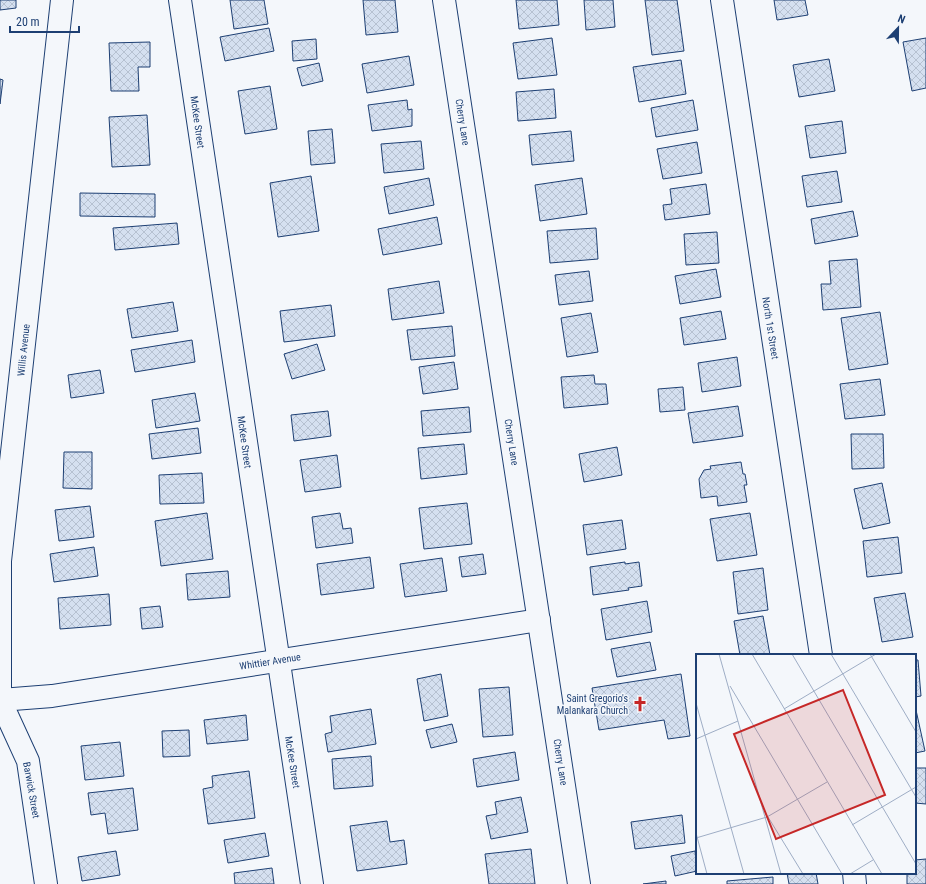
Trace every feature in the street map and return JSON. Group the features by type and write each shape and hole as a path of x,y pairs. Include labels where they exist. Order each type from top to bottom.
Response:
{"street":[{"name":"Willis Avenue","path":"0,700 0,561 62,0"},
{"name":"McKee Street","path":"180,0 312,884"},
{"name":"Cherry Lane","path":"444,0 579,884"},
{"name":"North 1st Street","path":"722,0 821,654"},
{"name":"Whittier Avenue","path":"0,700 52,696 539,620"},
{"name":"Barwick Street","path":"0,700 28,761 46,884"},
{"path":"854,874 855,884"}],"building":[{"path":"0,0 16,0 16,8 0,10"},
{"path":"230,0 264,0 268,24 234,29"},
{"path":"363,0 395,0 398,32 366,35"},
{"path":"516,0 557,0 559,25 519,29"},
{"path":"584,0 613,0 615,27 586,30"},
{"path":"645,0 677,0 684,51 652,55"},
{"path":"774,0 805,0 808,15 777,20"},
{"path":"269,28 274,51 225,61 220,37"},
{"path":"552,38 557,75 518,79 513,43"},
{"path":"926,38 926,88 912,91 903,42"},
{"path":"316,39 317,59 293,61 292,41"},
{"path":"150,42 150,67 138,67 139,91 111,91 109,43"},
{"path":"409,56 414,85 367,93 362,64"},
{"path":"829,59 835,91 799,97 793,65"},
{"path":"681,60 686,94 639,102 633,67"},
{"path":"319,63 323,81 302,86 297,68"},
{"path":"0,79 3,80 0,104"},
{"path":"270,86 277,129 245,134 238,91"},
{"path":"554,89 556,118 518,121 516,92"},
{"path":"407,100 408,110 412,109 412,126 372,131 368,105"},
{"path":"693,100 698,130 656,137 651,108"},
{"path":"147,115 150,165 112,167 109,117"},
{"path":"842,121 846,153 810,158 805,126"},
{"path":"332,129 335,163 311,165 308,131"},
{"path":"571,131 574,161 532,165 529,135"},
{"path":"421,141 424,169 384,173 381,144"},
{"path":"697,142 702,173 663,179 657,149"},
{"path":"837,171 842,202 807,207 802,176"},
{"path":"311,176 319,231 278,237 270,183"},
{"path":"429,178 434,205 389,214 384,187"},
{"path":"582,178 587,214 540,221 535,185"},
{"path":"706,184 710,214 665,220 663,205 672,204 670,189"},
{"path":"80,193 155,194 155,217 80,216"},
{"path":"853,211 858,236 815,244 811,219"},
{"path":"437,217 442,244 383,255 378,229"},
{"path":"177,223 179,244 115,250 113,228"},
{"path":"596,228 598,259 550,263 547,231"},
{"path":"717,232 719,263 686,265 684,234"},
{"path":"857,259 861,307 823,310 821,284 831,284 829,261"},
{"path":"716,269 721,297 680,304 675,276"},
{"path":"589,271 593,301 559,305 555,275"},
{"path":"439,281 444,313 392,320 388,289"},
{"path":"173,302 178,331 132,338 127,309"},
{"path":"331,305 335,336 284,342 280,311"},
{"path":"721,311 726,339 684,345 680,318"},
{"path":"880,312 888,364 849,370 841,318"},
{"path":"591,313 598,352 567,357 561,318"},
{"path":"452,326 455,356 411,360 407,330"},
{"path":"192,340 195,362 135,372 131,350"},
{"path":"317,344 325,370 292,379 284,354"},
{"path":"737,357 741,386 702,392 698,363"},
{"path":"454,362 458,389 423,394 419,367"},
{"path":"100,370 104,393 71,398 68,375"},
{"path":"594,375 595,384 606,384 608,404 564,408 561,377"},
{"path":"880,379 885,415 845,419 840,384"},
{"path":"683,387 685,410 660,412 658,389"},
{"path":"195,393 200,421 156,428 152,400"},
{"path":"738,406 743,436 693,443 688,413"},
{"path":"469,407 471,432 423,436 421,411"},
{"path":"328,411 331,436 294,441 291,415"},
{"path":"198,428 201,453 152,459 149,434"},
{"path":"851,434 883,434 884,468 852,469"},
{"path":"464,444 467,474 421,479 418,448"},
{"path":"617,447 622,475 584,482 579,454"},
{"path":"64,452 92,452 92,489 63,488"},
{"path":"337,455 341,487 305,492 300,460"},
{"path":"741,462 747,485 744,485 747,502 718,506 717,496 701,498 699,479 704,470 711,469 710,466"},
{"path":"202,473 204,503 160,504 159,475"},
{"path":"882,483 890,523 863,529 854,489"},
{"path":"467,503 472,544 424,549 419,508"},
{"path":"90,506 94,537 59,541 55,510"},
{"path":"207,513 213,559 161,566 155,521"},
{"path":"340,513 343,529 351,528 353,543 316,548 312,517"},
{"path":"750,513 757,555 717,561 710,519"},
{"path":"622,520 626,549 587,555 583,525"},
{"path":"898,537 902,573 867,577 863,541"},
{"path":"94,547 98,576 54,582 50,554"},
{"path":"483,554 486,574 462,577 459,557"},
{"path":"370,557 374,588 321,595 317,564"},
{"path":"442,558 447,591 405,597 400,564"},
{"path":"625,562 625,564 639,562 642,586 628,588 629,590 593,595 590,567"},
{"path":"763,568 768,610 738,614 733,572"},
{"path":"228,571 230,597 188,600 186,574"},
{"path":"905,593 913,637 882,642 874,598"},
{"path":"109,594 111,625 60,629 58,598"},
{"path":"647,601 652,632 606,640 601,609"},
{"path":"160,606 163,627 142,629 140,608"},
{"path":"763,616 770,654 740,654 734,621"},
{"path":"650,642 656,670 617,677 611,649"},
{"path":"916,660 918,660 921,696 916,697"},
{"path":"441,674 448,716 424,721 417,679"},
{"name":"Saint Gregorio's Malankara Church","path":"681,674 690,736 668,739 664,720 599,730 592,688"},
{"path":"509,687 513,735 483,737 479,689"},
{"path":"371,709 376,744 328,752 325,734 332,732 330,716"},
{"path":"916,710 925,751 916,753"},
{"path":"246,715 248,740 207,744 204,720"},
{"path":"452,724 457,742 431,748 426,730"},
{"path":"189,730 190,756 163,757 162,731"},
{"path":"120,742 124,776 85,780 81,746"},
{"path":"515,752 519,780 477,787 473,759"},
{"path":"371,756 373,786 334,789 332,759"},
{"path":"916,768 926,768 926,804 916,803"},
{"path":"249,771 255,818 208,824 203,789 213,787 212,776"},
{"path":"133,788 138,830 108,834 105,813 91,815 88,793"},
{"path":"521,797 528,832 491,839 486,816 497,814 495,802"},
{"path":"682,815 685,843 635,849 631,822"},
{"path":"387,821 390,842 404,840 407,864 357,871 350,826"},
{"path":"265,833 269,856 228,863 224,840"},
{"path":"531,849 535,884 489,884 485,854"},
{"path":"116,851 120,875 82,881 78,857"},
{"path":"695,851 696,871 675,876 671,856"},
{"path":"926,859 926,884 907,884 907,874 916,874 916,860"},
{"path":"272,868 274,884 235,884 234,873"},
{"path":"787,874 816,874 818,884 789,884"},
{"path":"773,877 773,884 727,884 727,881"},
{"path":"666,881 666,884 643,884"}],"place":[{"name":"Saint Gregorio's Malankara Church","path":"640,704"}]}
